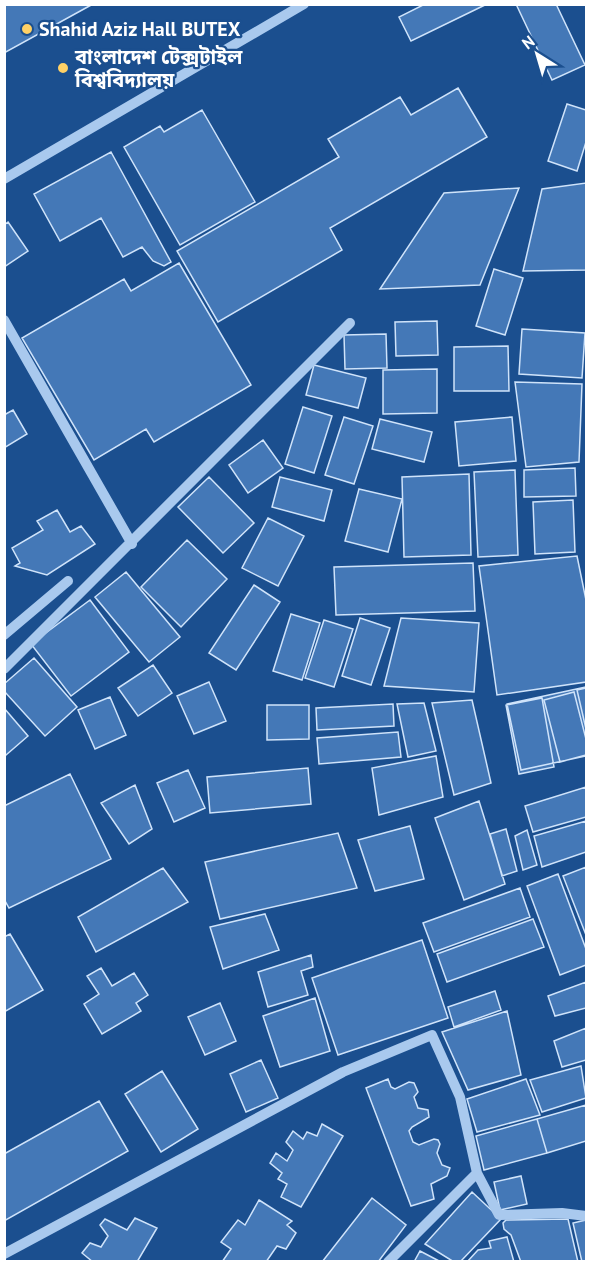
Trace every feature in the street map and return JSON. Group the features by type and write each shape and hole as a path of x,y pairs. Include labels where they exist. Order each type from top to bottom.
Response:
{"street":[{"path":"4,179 304,4"},
{"path":"4,320 132,544"},
{"path":"4,669 132,544 350,323"},
{"path":"4,635 68,581"},
{"path":"4,1254 343,1071 432,1035 460,1097 477,1173 499,1215 562,1213 586,1216"},
{"path":"388,1262 477,1173"}],"building":[{"name":"Shahid Aziz Hall BUTEX","path":"4,4 93,4 4,53"},
{"path":"425,4 487,4 411,41 399,17"},
{"path":"516,4 556,4 585,65 552,80"},
{"path":"458,88 487,137 330,228 342,250 218,322 177,251 339,157 328,139 400,97 411,115"},
{"path":"567,104 586,110 586,142 577,171 548,161"},
{"path":"202,110 255,202 180,245 124,147 160,126 164,132"},
{"path":"111,152 171,262 164,266 153,261 142,247 123,257 101,218 60,241 34,194"},
{"path":"586,183 586,270 523,271 542,189"},
{"path":"519,188 480,285 380,289 444,193"},
{"path":"8,222 28,251 4,267 4,225"},
{"path":"179,263 251,385 154,442 146,429 94,460 22,338 124,279 131,291"},
{"path":"494,269 523,278 505,335 476,326"},
{"path":"437,321 438,355 396,356 395,322"},
{"path":"522,329 585,333 582,378 519,374"},
{"path":"386,334 387,368 345,369 344,335"},
{"path":"508,346 509,391 454,391 454,347"},
{"path":"314,365 366,378 358,408 306,395"},
{"path":"437,369 437,413 383,414 383,370"},
{"path":"515,382 582,384 579,462 526,467"},
{"path":"303,407 332,416 314,473 285,464"},
{"path":"13,410 27,434 4,448 4,415"},
{"path":"344,417 373,426 354,484 325,475"},
{"path":"512,417 516,461 459,466 455,422"},
{"path":"380,419 432,432 424,462 372,449"},
{"path":"263,440 283,468 248,493 229,465"},
{"path":"575,468 576,496 524,497 524,470"},
{"path":"515,470 518,555 478,557 474,472"},
{"path":"469,474 471,555 404,557 402,477"},
{"path":"209,477 254,523 223,553 178,507"},
{"path":"280,477 332,490 324,521 272,507"},
{"path":"359,489 402,499 388,552 345,541"},
{"path":"573,500 575,552 535,554 533,502"},
{"path":"57,510 70,532 81,526 95,544 47,575 15,566 20,563 12,548 43,530 37,521"},
{"path":"268,518 304,536 278,586 242,568"},
{"path":"187,540 227,579 181,627 141,587"},
{"path":"577,556 586,600 586,682 497,695 479,566"},
{"path":"473,563 475,611 336,615 334,567"},
{"path":"126,572 180,637 149,662 95,597"},
{"path":"254,585 280,602 236,670 209,653"},
{"path":"90,600 129,652 71,696 31,644"},
{"path":"291,614 320,623 302,680 273,671"},
{"path":"360,618 390,628 371,685 342,676"},
{"path":"401,618 479,623 474,692 384,686"},
{"path":"324,620 353,629 334,687 305,678"},
{"path":"34,658 77,707 45,736 4,691 4,684"},
{"path":"153,665 172,693 138,716 118,688"},
{"path":"209,682 226,721 194,734 177,696"},
{"path":"586,687 586,756 521,770 507,704"},
{"path":"586,688 586,729 577,690"},
{"path":"574,692 586,739 586,755 560,762 544,700"},
{"path":"110,697 126,735 95,749 78,710"},
{"path":"542,698 554,767 519,774 506,705"},
{"path":"472,700 491,783 454,795 432,703"},
{"path":"424,703 436,751 408,757 397,704"},
{"path":"393,704 394,726 317,730 316,708"},
{"path":"267,705 309,705 309,739 267,740"},
{"path":"4,708 28,736 6,755 4,753"},
{"path":"398,732 401,757 319,764 317,738"},
{"path":"436,756 443,797 379,815 372,768"},
{"path":"308,768 311,804 210,813 207,777"},
{"path":"188,770 205,808 174,822 157,783"},
{"path":"70,774 111,859 9,908 4,899 4,806"},
{"path":"135,785 152,829 129,844 101,803"},
{"path":"586,787 586,817 533,832 525,806"},
{"path":"479,801 505,884 464,900 435,818"},
{"path":"586,821 586,852 542,867 534,836"},
{"path":"410,826 424,879 375,891 358,840"},
{"path":"506,829 517,871 502,876 490,834"},
{"path":"527,830 537,865 523,870 515,836"},
{"path":"338,833 357,888 220,919 205,862"},
{"path":"586,867 586,935 563,876"},
{"path":"163,868 188,902 96,952 78,917"},
{"path":"558,874 586,949 586,965 560,975 527,886"},
{"path":"520,888 530,917 434,952 423,923"},
{"path":"265,914 279,950 223,969 210,927"},
{"path":"533,919 544,947 447,982 437,954"},
{"path":"10,934 43,990 4,1012 4,937"},
{"path":"422,940 448,1018 338,1055 312,978"},
{"path":"311,955 313,967 301,971 308,995 268,1007 258,972"},
{"path":"101,968 112,986 134,973 148,995 136,1003 141,1011 102,1034 84,1004 99,994 87,976"},
{"path":"586,982 586,1008 555,1016 548,996"},
{"path":"495,991 501,1010 454,1027 448,1007"},
{"path":"315,998 330,1051 280,1067 263,1016"},
{"path":"220,1003 236,1041 205,1055 188,1017"},
{"path":"507,1011 521,1075 468,1090 442,1032"},
{"path":"586,1028 586,1060 562,1067 554,1041"},
{"path":"261,1060 278,1098 246,1112 230,1074"},
{"path":"581,1066 586,1098 542,1112 530,1080"},
{"path":"162,1071 198,1129 161,1152 125,1094"},
{"path":"388,1079 391,1087 395,1089 409,1082 414,1083 418,1092 414,1097 418,1108 428,1110 429,1117 409,1131 413,1142 419,1145 434,1139 438,1140 440,1144 437,1153 442,1165 450,1168 447,1176 431,1184 434,1199 411,1206 366,1088"},
{"path":"526,1079 540,1115 477,1132 467,1099"},
{"path":"99,1101 128,1151 4,1221 4,1154"},
{"path":"586,1105 586,1141 547,1153 537,1119"},
{"path":"537,1119 547,1153 484,1170 476,1136"},
{"path":"322,1124 343,1136 301,1207 281,1197 287,1184 278,1179 282,1173 270,1163 276,1153 287,1161 293,1150 286,1142 293,1131 303,1139 307,1132 317,1136"},
{"path":"521,1176 527,1204 500,1210 494,1182"},
{"path":"472,1192 501,1219 460,1262 454,1262 425,1244"},
{"path":"372,1198 406,1225 378,1262 322,1262"},
{"path":"259,1200 292,1221 287,1225 296,1233 286,1249 277,1246 266,1262 222,1262 231,1249 221,1242 238,1220 245,1225"},
{"path":"135,1218 157,1228 137,1262 93,1262 82,1253 90,1243 101,1247 108,1236 100,1225 105,1219 127,1230"},
{"path":"568,1219 578,1262 521,1262 511,1235 504,1229 503,1223 506,1220"},
{"path":"586,1220 586,1262 582,1262 573,1223"},
{"path":"507,1237 514,1262 467,1262 478,1250 491,1248 489,1241"},
{"path":"420,1251 441,1262 414,1262"}],"place":[{"name":"Shahid Aziz Hall BUTEX","path":"27,29"},
{"name":"বাংলাদেশ টেক্সটাইল বিশ্ববিদ্যালয়","path":"63,68"}]}
